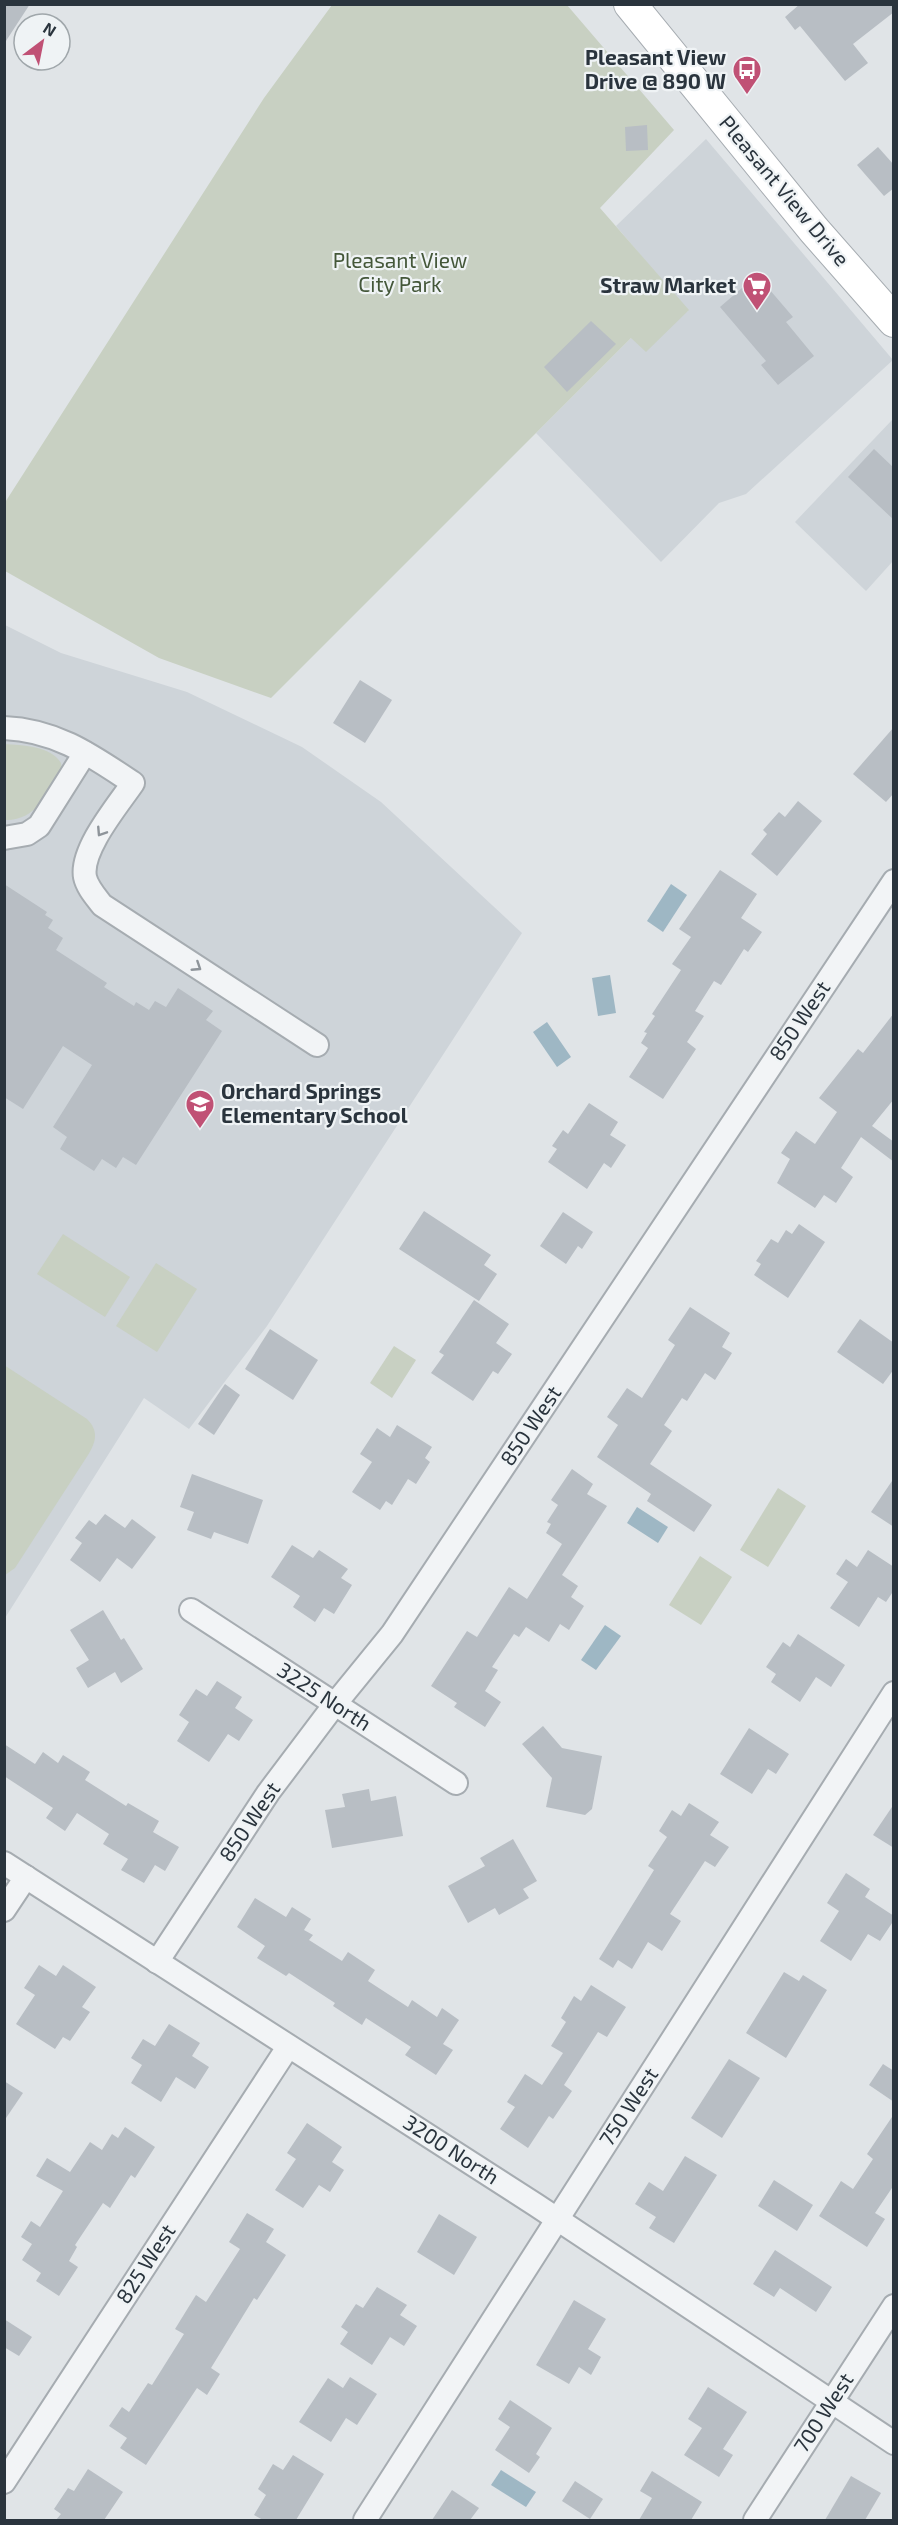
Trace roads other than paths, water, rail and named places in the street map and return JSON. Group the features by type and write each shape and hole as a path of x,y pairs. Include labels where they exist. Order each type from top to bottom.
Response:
{"main road":[{"name":"Pleasant View Drive","path":"638,7 814,230 894,321"}],"street":[{"path":"4,728 28,729 69,743 133,783 95,841 86,859 85,878 92,892 108,910 317,1045"},
{"path":"4,838 27,834 39,826 85,753"},
{"name":"850 West","path":"157,1962 268,1793 405,1614 894,881"},
{"name":"3225 North","path":"191,1610 456,1783"},
{"name":"750 West","path":"365,2520 894,1693"},
{"name":"3200 North","path":"4,1863 557,2219 894,2443"},
{"path":"4,1910 26,1877"},
{"name":"825 West","path":"4,2482 288,2047"},
{"name":"700 West","path":"754,2520 894,2306"}],"water":[{"path":"671,884 687,895 663,932 647,921"},
{"path":"610,975 616,1013 598,1016 592,978"},
{"path":"547,1022 571,1057 557,1067 533,1032"},
{"path":"637,1507 668,1527 658,1543 627,1523"},
{"path":"605,1625 621,1636 596,1670 581,1660"},
{"path":"501,2470 536,2492 526,2507 491,2485"}],"place":[{"name":"Pleasant View Drive @ 890 W","path":"747,96"},
{"name":"Straw Market","path":"757,312"},
{"name":"Orchard Springs Elementary School","path":"200,1130"}],"park label":[{"name":"Pleasant View City Park","path":"400,273"}]}
